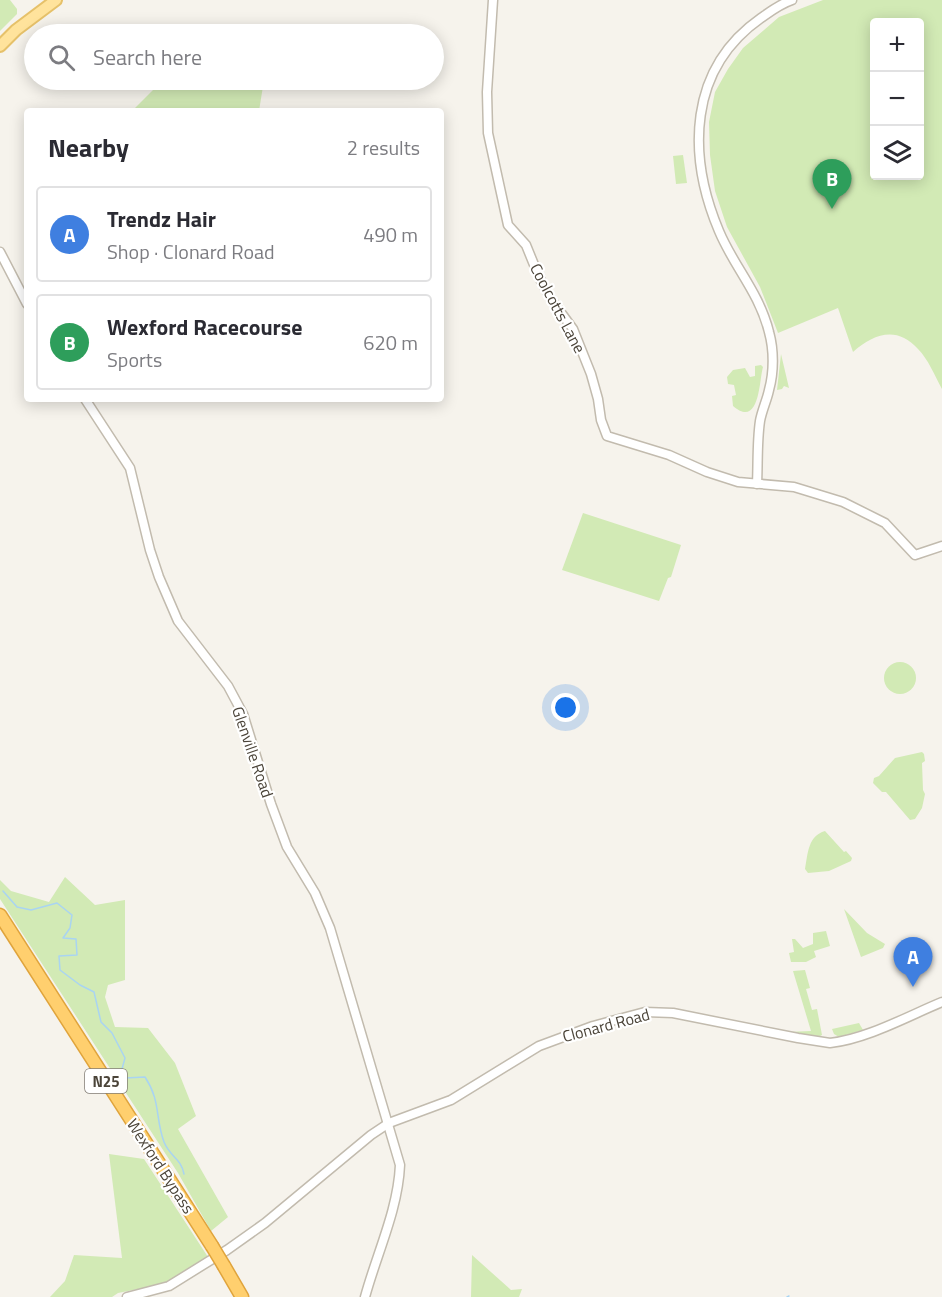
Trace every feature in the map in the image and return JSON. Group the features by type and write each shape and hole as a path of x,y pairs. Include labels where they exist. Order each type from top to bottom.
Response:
{"highway":[{"name":"Wexford Bypass","path":"0,915 212,1246 242,1297"}],"main road":[{"path":"0,46 16,30 56,0"}],"street":[{"name":"Coolcotts Lane","path":"493,0 487,92 488,133 508,225 526,245 551,299 573,329 591,374 601,420 607,436 669,455 738,483 794,487 843,502 885,523 915,555 942,546"},
{"path":"757,484 760,420 770,390 773,358 770,333 757,298 718,230 704,186 698,140 699,119 711,78 733,43 747,28 781,4 792,0"},
{"path":"0,252 24,298"},
{"name":"Glenville Road","path":"86,402 129,468 150,550 178,621 228,686 243,714 287,847 315,893 330,928 400,1165 399,1183 392,1212 365,1297"},
{"name":"Clonard Road","path":"127,1297 169,1286 227,1250 265,1223 371,1135 389,1123 451,1100 539,1046 593,1026 645,1012 673,1013 830,1043 842,1042 867,1033 942,1002"}],"green space":[{"path":"0,0 10,0 17,9 17,14 0,31"},
{"path":"823,0 942,0 942,389 922,353 902,337 885,335 877,337 853,352 838,308 778,333 760,287 727,227 715,191 710,155 709,122 715,92 743,48 779,17"},
{"path":"153,90 262,90 259,108 135,108"},
{"path":"683,155 687,183 676,184 673,156"},
{"path":"781,354 789,388 784,386 777,390"},
{"path":"755,366 763,367 757,400 749,411 742,411 733,406 732,396 736,395 734,385 728,384 727,377 733,370 745,368 750,377 755,376"},
{"path":"583,513 681,545 671,577 668,578 659,601 562,570"},
{"path":"900,662 912,666 916,678 912,690 900,694 888,690 884,678 888,666"},
{"path":"922,752 925,761 922,763 925,794 922,808 915,819 910,820 886,792 882,792 873,783 874,778 879,776 895,758"},
{"path":"825,831 844,852 846,851 852,858 851,861 829,871 808,873 805,869 812,841 819,833"},
{"path":"65,877 95,905 125,900 125,980 108,985 105,997 115,1027 148,1028 175,1063 196,1116 178,1129 228,1217 211,1231 178,1173 0,899 0,880 11,891 49,902"},
{"path":"844,909 867,933 885,944 883,948 861,957"},
{"path":"826,931 830,946 814,951 816,957 806,962 791,962 789,953 794,952 792,939 795,939 803,948 813,944 813,933"},
{"path":"805,970 810,988 806,989 812,1010 817,1009 822,1035 818,1037 787,1032 811,1031 793,971"},
{"path":"859,1023 863,1030 839,1037 832,1029"},
{"path":"109,1154 144,1159 208,1257 163,1284 118,1293 112,1297 50,1297 65,1281 74,1255 122,1258"},
{"path":"472,1255 511,1290 522,1289 519,1297 471,1297"}],"waterway":[{"path":"3,891 17,907 31,910 57,903 72,915 70,928 63,938 76,939 77,955 59,956 60,970 94,992 101,1022 112,1033 125,1058 122,1069 125,1078 145,1077 156,1102 164,1142 180,1164 184,1174"}],"place":[{"name":"Wexford Racecourse","path":"832,209"},
{"name":"Trendz Hair","path":"913,987"}]}
